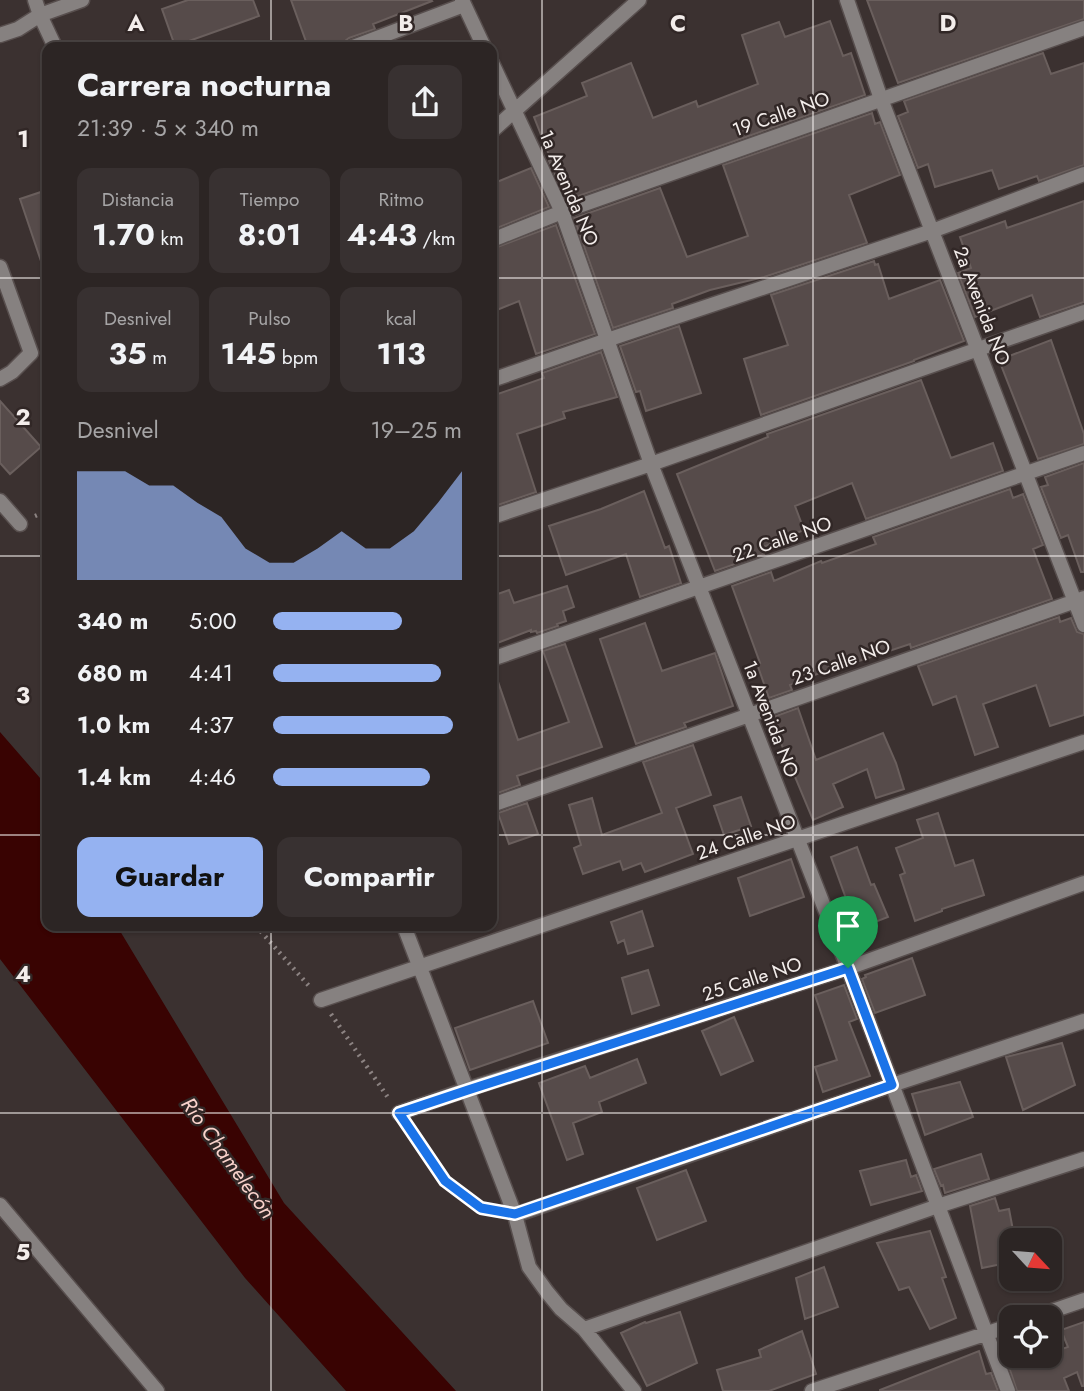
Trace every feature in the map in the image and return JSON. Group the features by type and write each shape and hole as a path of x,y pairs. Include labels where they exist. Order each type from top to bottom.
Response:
{"street":[{"path":"35,0 53,42"},
{"path":"0,35 18,29 40,15 82,0"},
{"path":"497,126 639,0"},
{"name":"2a Avenida NO","path":"847,0 881,99 932,231 1026,473 1079,599 1084,625"},
{"path":"366,42 463,3 482,42"},
{"name":"19 Calle NO","path":"497,238 562,212 1084,28"},
{"name":"1a Avenida NO","path":"497,74 562,212 651,464 848,968 1008,1391"},
{"path":"497,378 932,231 1084,174"},
{"path":"0,267 31,353 12,372 0,379"},
{"path":"497,515 1084,312"},
{"name":"22 Calle NO","path":"497,657 1084,453"},
{"path":"0,501 20,524"},
{"name":"23 Calle NO","path":"497,803 1079,599"},
{"name":"24 Calle NO","path":"321,1000 1084,742"},
{"name":"25 Calle NO","path":"399,1113 848,968 1084,883"},
{"path":"406,931 515,1214 530,1267 561,1309 584,1329 635,1391"},
{"path":"515,1214 1084,1021"},
{"path":"584,1329 1084,1158"},
{"path":"0,1205 157,1391"},
{"path":"1062,1308 1084,1300"},
{"path":"812,1391 999,1329"}],"path":[{"path":"260,931 321,1000 445,1181 481,1208 515,1214"}],"water":[{"name":"Río Chamelecón","path":"0,732 42,780 42,931 120,931 284,1203 456,1391 346,1391 245,1278 0,959"}],"building":[{"path":"188,0 253,0 259,16 186,42 174,42 162,9"},
{"path":"291,0 432,1 373,24 375,29 345,42 306,42"},
{"path":"867,0 1084,0 1084,19 898,83"},
{"path":"830,21 843,56 851,53 865,95 567,200 549,161 551,160 534,117 587,96 582,83 631,63 653,118 696,101 698,107 758,84 742,35 779,22 785,37"},
{"path":"1043,53 1051,74 1084,63 1084,165 1039,181 1037,176 999,189 992,170 935,187 928,164 918,168 898,116 908,112 904,101"},
{"path":"872,113 875,124 880,122 900,175 849,195 867,243 764,277 710,290 672,304 673,308 613,328 574,218 660,188 687,257 748,236 723,165"},
{"path":"531,168 549,207 497,228 497,182"},
{"path":"42,192 42,264 20,199"},
{"path":"1084,201 1084,302 1040,317 1032,295 975,317 958,273 971,268 960,237 1005,221 1007,228"},
{"path":"556,225 595,334 536,354 519,301 497,310 497,247"},
{"path":"874,261 875,265 878,264 889,299 940,280 964,341 761,415 744,359 788,345 771,295"},
{"path":"679,326 701,393 646,411 640,391 636,392 620,346"},
{"path":"1051,340 1084,434 1084,444 1038,459 999,360"},
{"path":"601,352 617,397 563,412 565,418 517,434 536,492 497,505 497,394 544,378 542,373"},
{"path":"921,380 951,458 993,443 1003,471 866,519 852,483 795,506 804,530 761,548 764,554 715,571 677,474 768,437 767,434"},
{"path":"0,401 41,447 10,474 0,463"},
{"path":"1084,463 1084,572 1081,572 1068,535 1061,538 1041,487 1048,485 1045,477"},
{"path":"1010,489 1013,498 1023,494 1043,545 1033,549 1052,599 911,648 910,644 850,664 849,661 790,685 792,690 769,698 757,664 760,663 732,586 771,572 774,581 821,561 822,563 876,544 873,537"},
{"path":"644,491 665,548 669,546 681,583 640,597 626,554 566,575 549,526"},
{"path":"567,586 574,607 563,611 566,621 557,624 558,626 537,633 531,630 497,643 497,594 509,590 514,603"},
{"path":"1059,617 1060,622 1071,618 1077,632 1084,634 1084,715 1050,726 1036,685 983,704 998,747 975,755 956,696 933,705 918,666"},
{"path":"645,623 662,671 715,653 733,706 684,723 686,727 636,744 600,639"},
{"path":"565,644 602,747 517,776 520,785 497,793 497,679 518,740 569,722 543,651"},
{"path":"798,708 816,760 883,733 904,789 876,798 867,769 833,784 843,807 813,820 773,724 778,722 776,716"},
{"path":"693,745 711,795 676,808 693,854 645,872 641,863 623,870 620,861 583,874 574,848 581,845 569,805 592,798 602,835 662,813 643,762"},
{"path":"741,797 751,826 724,835 714,806"},
{"path":"527,803 538,834 509,844 498,813"},
{"path":"938,813 955,866 973,860 984,895 915,921 900,875 905,873 896,848 923,838 917,820"},
{"path":"857,847 871,885 874,884 888,917 857,929 831,857"},
{"path":"791,859 804,897 750,916 738,878"},
{"path":"642,911 653,946 628,954 624,940 618,943 611,922"},
{"path":"912,958 925,995 875,1013 862,979 865,975"},
{"path":"648,970 659,1005 632,1014 622,978"},
{"path":"844,985 857,1019 849,1022 870,1076 823,1092 815,1067 837,1060 815,995"},
{"path":"533,1001 548,1043 470,1070 455,1028"},
{"path":"734,1017 753,1061 721,1075 702,1031"},
{"path":"1062,1043 1075,1085 1023,1110 1006,1057"},
{"path":"637,1059 646,1083 599,1102 602,1112 573,1123 583,1154 567,1160 539,1083 585,1066 590,1078"},
{"path":"960,1082 973,1117 925,1135 912,1094"},
{"path":"981,1154 989,1179 945,1193 934,1169"},
{"path":"906,1160 911,1177 916,1175 922,1191 871,1205 860,1171"},
{"path":"686,1170 706,1221 657,1240 637,1188"},
{"path":"995,1198 999,1211 1009,1209 1013,1228 999,1228 999,1265 982,1268 970,1206"},
{"path":"930,1231 946,1277 942,1278 956,1318 930,1329 909,1287 899,1290 877,1243"},
{"path":"824,1267 838,1307 805,1319 796,1278"},
{"path":"680,1312 697,1363 647,1386 621,1333 645,1322"},
{"path":"1084,1322 1084,1386 1077,1372 1064,1378 1069,1391 1017,1391 1009,1368 1062,1368 1062,1349 1068,1347 1062,1330"},
{"path":"802,1331 816,1374 769,1391 723,1391 717,1370 761,1357 759,1350"},
{"path":"979,1351 986,1374 991,1373 998,1391 880,1391 880,1390"}],"route":[{"path":"848,968 892,1085 515,1214 481,1208 445,1181 399,1113 468,1090 848,968"}]}
